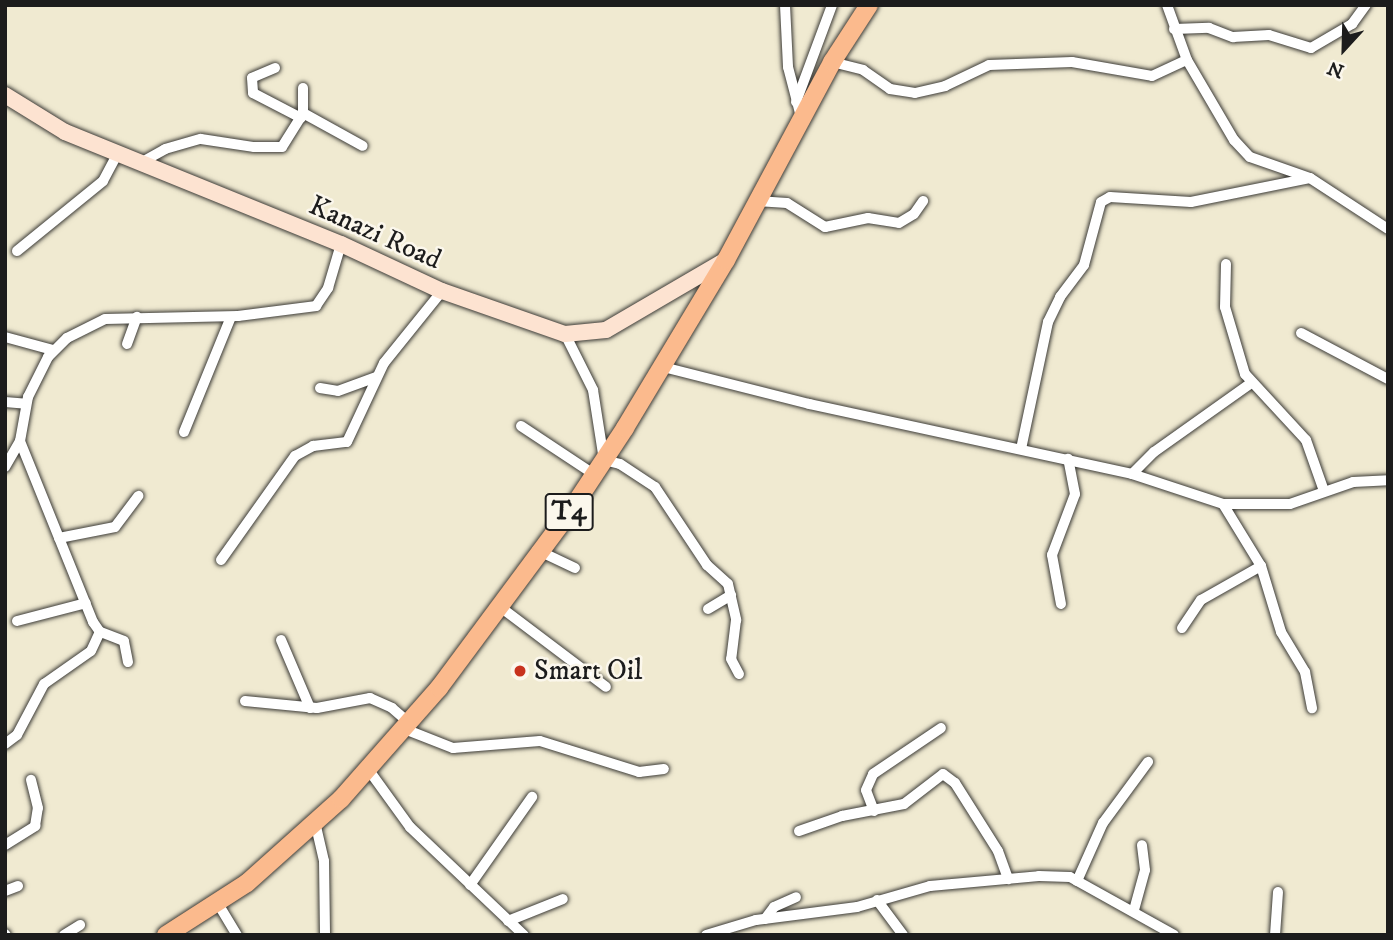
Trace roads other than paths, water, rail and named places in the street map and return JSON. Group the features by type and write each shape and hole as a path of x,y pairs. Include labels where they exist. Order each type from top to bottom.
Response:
{"highway":[{"name":"T4","path":"174,933 247,883 316,822 368,769 499,606 599,468 663,367 726,260 799,110 869,5"}],"main road":[{"name":"Kanazi Road","path":"5,95 43,122 341,244 442,290 565,334 606,330 726,260"}],"street":[{"path":"785,5 788,66 799,110"},
{"path":"799,110 832,5"},
{"path":"1167,5 1187,60 1234,139 1250,157 1310,178 1388,229"},
{"path":"1174,29 1209,28 1233,37 1269,35 1311,48 1352,24 1366,5"},
{"path":"832,62 863,70 890,89 915,93 945,86 989,65 1072,62 1152,76 1187,60"},
{"path":"275,68 253,78 253,93 363,146"},
{"path":"142,162 164,149 201,139 254,148 282,147 302,115 303,88"},
{"path":"17,251 103,181 118,153"},
{"path":"1021,449 1048,322 1060,296 1084,265 1101,202 1110,197 1191,202 1310,178"},
{"path":"757,201 787,203 825,227 868,218 899,223 914,214 923,201"},
{"path":"5,467 9,454 20,441 26,404 53,350 105,319 231,317 316,306 328,288 341,244"},
{"path":"1226,264 1225,307 1251,383 1306,440 1324,491"},
{"path":"221,560 295,456 313,446 347,442 376,377 397,342 442,290"},
{"path":"127,344 136,317"},
{"path":"184,432 231,317"},
{"path":"1301,332 1388,379"},
{"path":"565,334 593,390 599,468"},
{"path":"5,337 53,350"},
{"path":"663,367 809,404 1132,474 1223,504 1290,504 1324,491 1382,480 1388,471"},
{"path":"320,388 338,391 376,377"},
{"path":"1132,474 1171,439 1251,383"},
{"path":"5,402 26,404"},
{"path":"521,426 599,468 620,464 654,488 707,565 726,580 736,620 731,659 738,674"},
{"path":"20,441 100,632 124,641 128,662"},
{"path":"1061,604 1052,555 1075,494 1068,459"},
{"path":"59,538 115,527 138,496"},
{"path":"1223,504 1261,566 1281,632 1305,672 1312,708"},
{"path":"537,550 575,568"},
{"path":"1182,628 1214,590 1261,566"},
{"path":"708,609 731,595"},
{"path":"18,621 86,603"},
{"path":"499,606 606,687"},
{"path":"5,744 17,736 44,684 91,651 100,632"},
{"path":"281,640 310,708"},
{"path":"245,701 310,708 370,698 392,708 405,725 453,748 540,741 639,772 664,769"},
{"path":"874,811 866,790 873,774 941,728"},
{"path":"1077,881 1103,823 1148,762"},
{"path":"368,769 410,827 524,935"},
{"path":"799,831 832,818 904,804 936,777 949,776 998,851 1008,879"},
{"path":"5,845 29,833 38,820 31,780"},
{"path":"470,884 532,797"},
{"path":"316,822 324,860 325,935"},
{"path":"1134,910 1144,870 1142,845"},
{"path":"706,935 765,919 877,900 930,886 1039,876 1077,881 1134,910 1174,935"},
{"path":"5,891 18,886"},
{"path":"1275,935 1278,892"},
{"path":"765,919 774,906 796,897"},
{"path":"508,920 563,899"},
{"path":"877,900 903,935"},
{"path":"217,902 237,935"},
{"path":"64,935 80,925"}],"place":[{"name":"Smart Oil","path":"520,671"}]}
